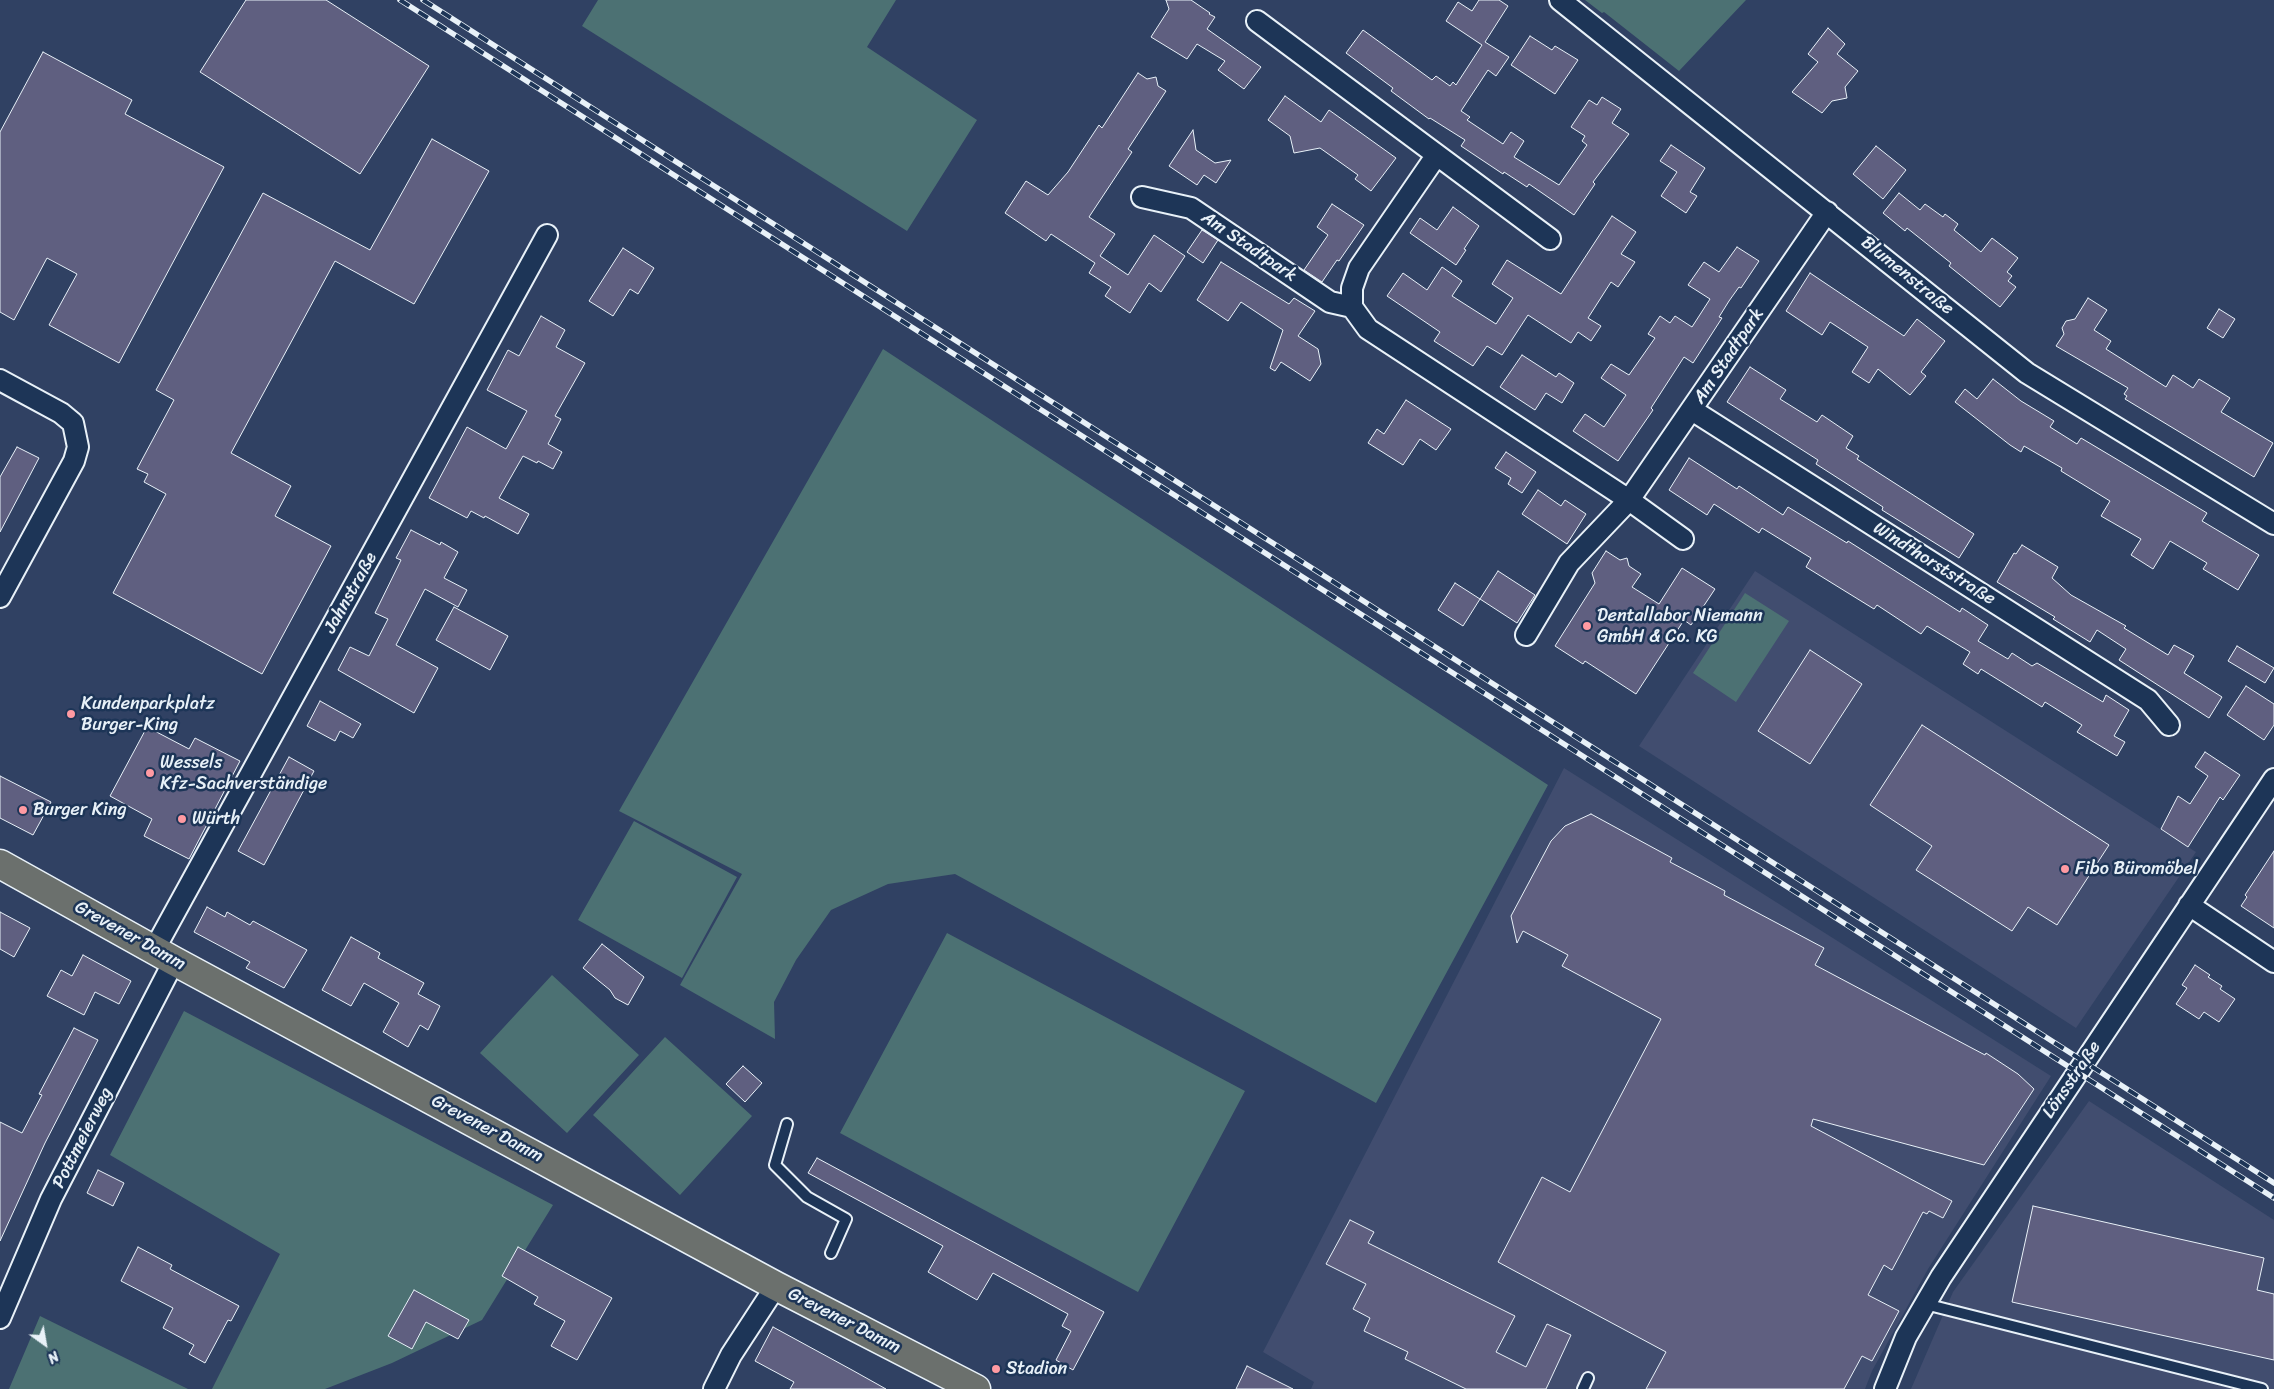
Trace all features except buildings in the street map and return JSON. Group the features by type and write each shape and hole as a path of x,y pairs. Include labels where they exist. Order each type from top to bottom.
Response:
{"main road":[{"name":"Grevener Damm","path":"0,864 164,955 776,1286 976,1389"}],"street":[{"name":"Blumenstraße","path":"1560,0 2027,373 2274,524"},
{"path":"1257,21 1550,239"},
{"path":"1436,156 1359,268 1352,288 1352,307 1368,329 1629,500 1683,540"},
{"name":"Am Stadtpark","path":"1142,197 1192,208 1330,302 1352,307"},
{"name":"Am Stadtpark","path":"1526,635 1569,563 1629,500 1827,212"},
{"name":"Jahnstraße","path":"164,955 547,235"},
{"path":"0,380 61,412 73,423 78,447 74,461 0,597"},
{"name":"Windthorststraße","path":"1692,410 2148,700 2169,725"},
{"name":"Lönsstraße","path":"1885,1389 1906,1337 1941,1277 2274,779"},
{"path":"2189,905 2274,962"},
{"name":"Pottmeierweg","path":"0,1318 51,1200 164,955"},
{"path":"714,1389 731,1355 776,1286"}],"lane":[{"path":"787,1124 775,1165 807,1197 846,1219 830,1253"},
{"path":"1925,1304 2262,1389"},
{"path":"1583,1389 1588,1378"}],"shaded area":[{"path":"1755,571 2196,852 2076,1028 1639,746"},
{"path":"1564,768 2051,1076 1928,1269 1872,1371 1865,1389 1311,1389 1314,1382 1263,1352"},
{"path":"2089,1101 2274,1220 2274,1389 1911,1389 1953,1292"}],"green space":[{"path":"598,0 896,0 867,47 977,120 907,231 582,26"},
{"path":"1585,0 1746,0 1679,71 1604,12 1602,13"},
{"path":"883,349 1548,785 1376,1103 955,874 888,884 831,910 796,960 774,1002 775,1039 680,985 742,874 619,811"},
{"path":"1745,593 1789,621 1736,702 1693,673"},
{"path":"634,821 737,877 682,978 578,920"},
{"path":"947,933 1245,1091 1138,1292 840,1133"},
{"path":"552,975 639,1055 567,1133 480,1053"},
{"path":"184,1011 553,1205 482,1320 392,1363 325,1389 212,1389 280,1254 110,1155"},
{"path":"665,1037 752,1116 680,1195 593,1115"},
{"path":"40,1316 188,1389 9,1389"}],"railway":[{"path":"400,0 2274,1198"},
{"path":"423,0 2274,1183"}],"place":[{"name":"Dentallabor Niemann GmbH & Co. KG","path":"1587,626"},
{"name":"Kundenparkplatz Burger-King","path":"71,714"},
{"name":"Wessels Kfz-Sachverständige","path":"150,773"},
{"name":"Burger King","path":"23,810"},
{"name":"Würth","path":"182,819"},
{"name":"Fibo Büromöbel","path":"2065,869"},
{"name":"Stadion","path":"996,1369"}]}
